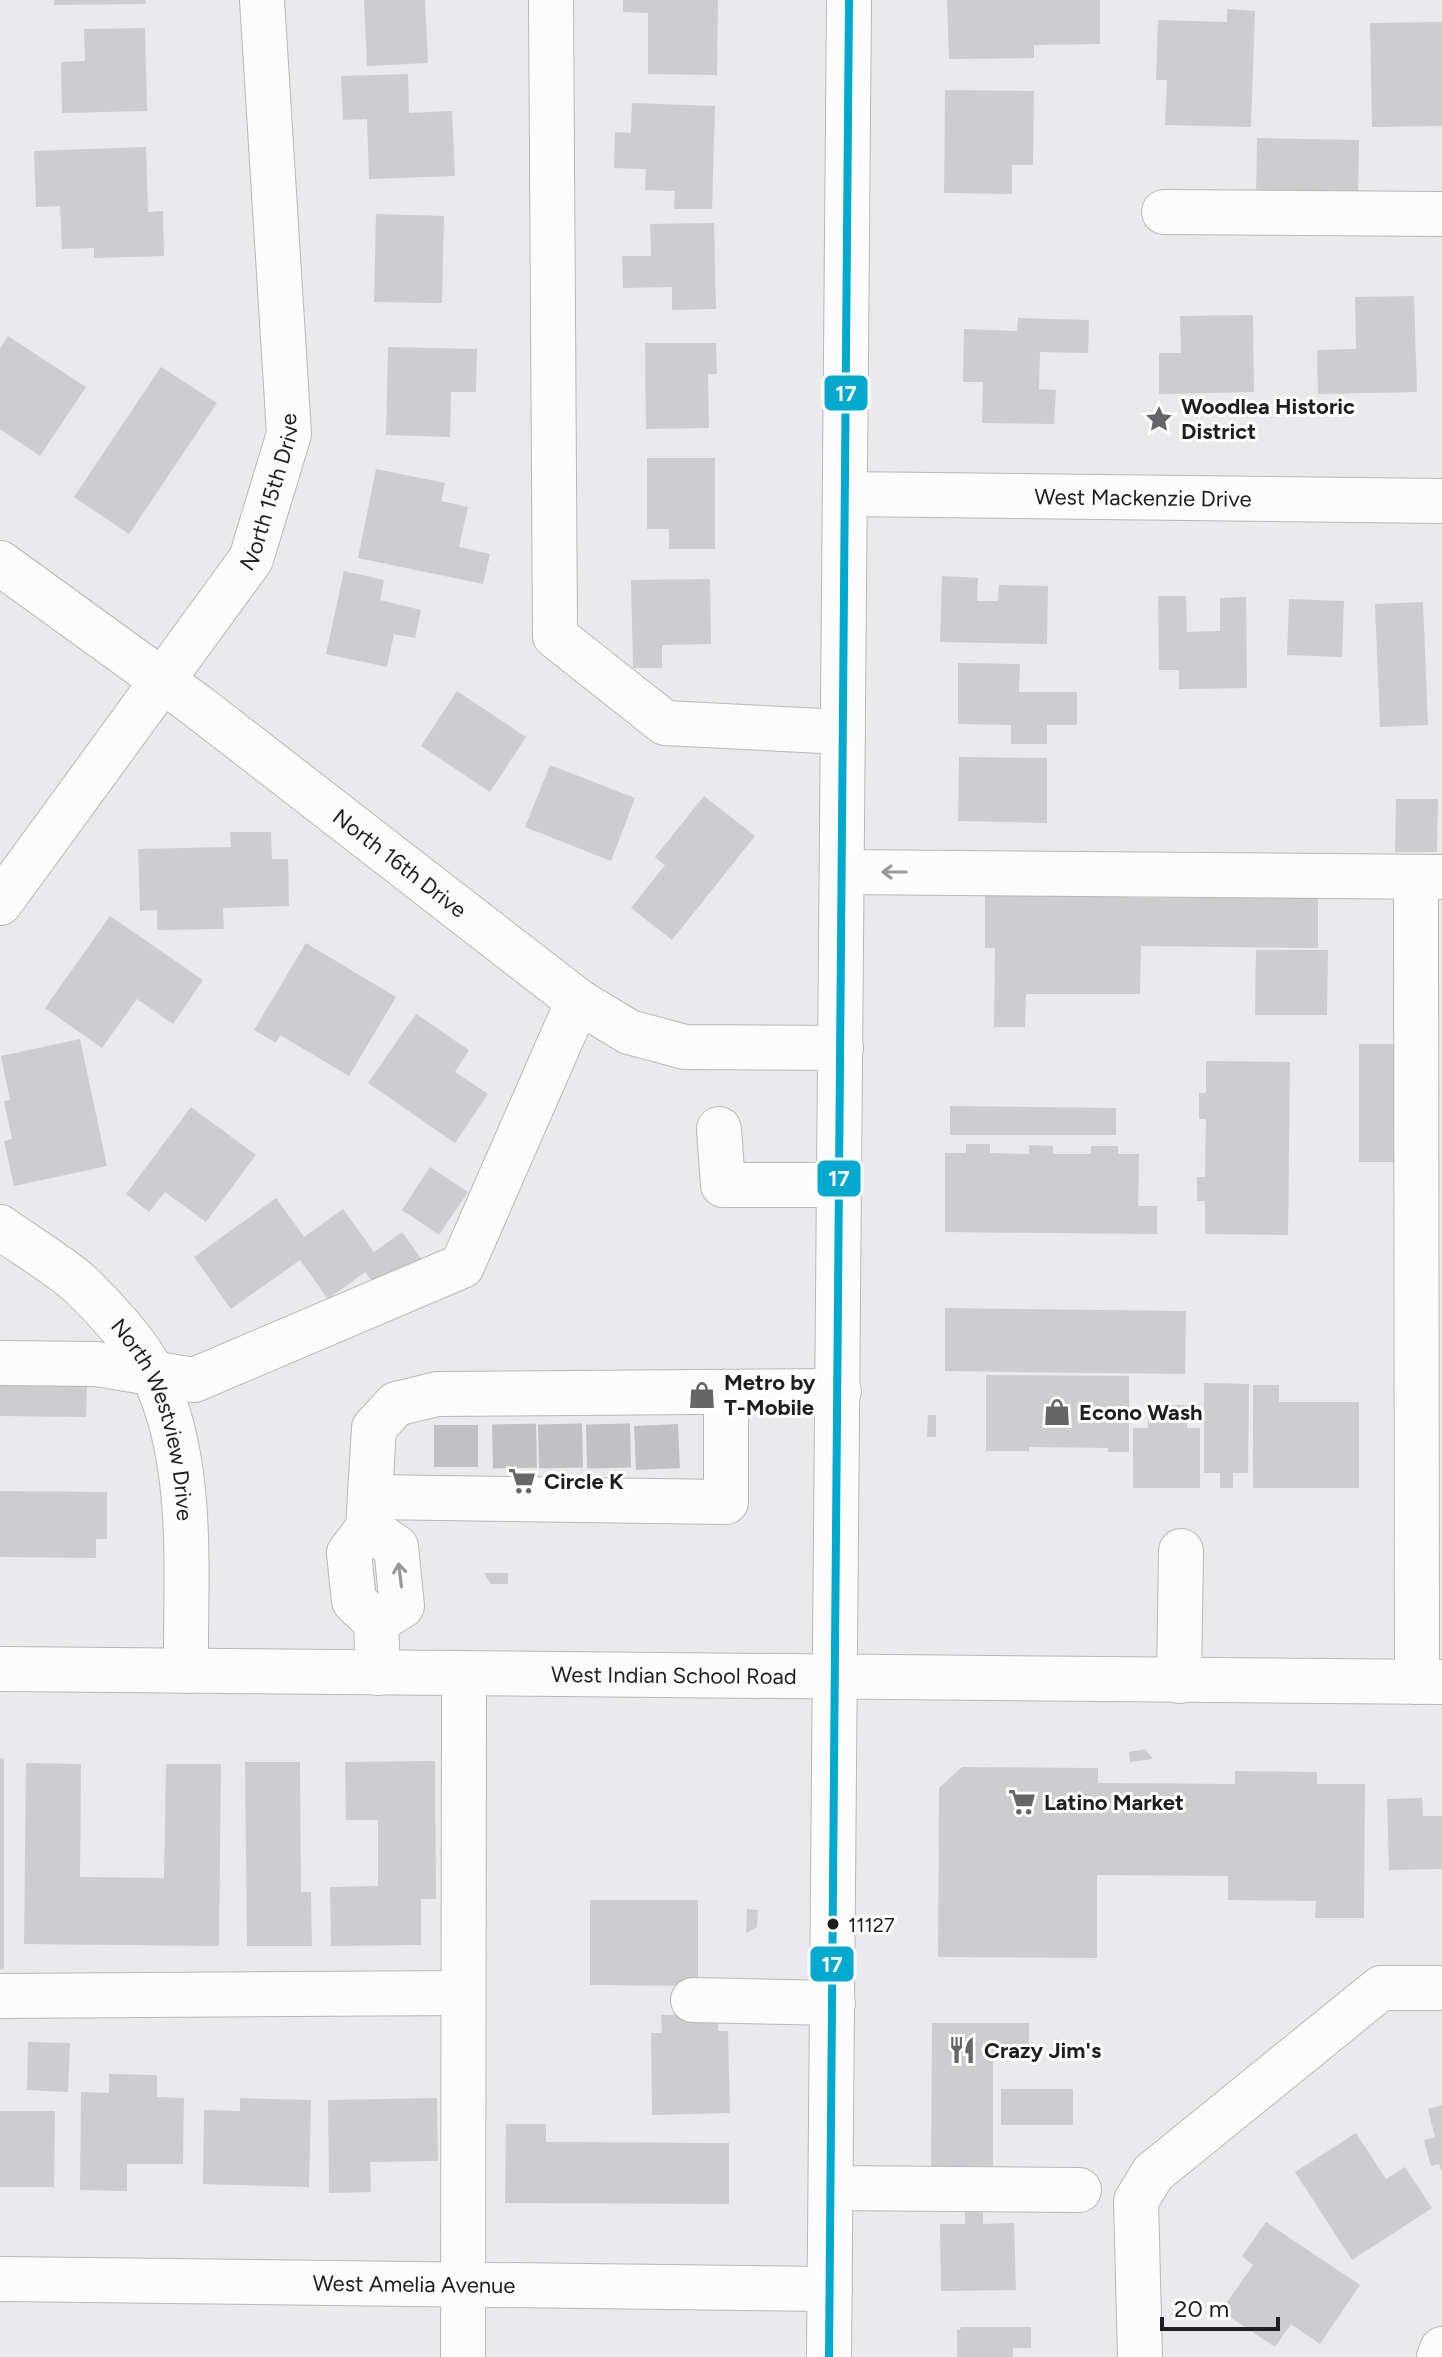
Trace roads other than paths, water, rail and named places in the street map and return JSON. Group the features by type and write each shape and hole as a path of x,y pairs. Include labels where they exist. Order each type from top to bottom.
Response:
{"street":[{"name":"North 15th Drive","path":"0,903 251,559 289,434 262,0"},
{"path":"551,0 555,636 665,723 843,732"},
{"path":"829,2357 849,0"},
{"path":"1164,212 1442,214"},
{"name":"West Mackenzie Drive","path":"845,494 1442,501"},
{"name":"North 16th Drive","path":"0,563 164,680 578,1001 629,1032 685,1047 841,1048"},
{"path":"842,872 1429,877 1429,1682"},
{"path":"0,1363 96,1364 194,1380 462,1266 578,1001"},
{"path":"719,1129 723,1185 840,1185"},
{"name":"North Westview Drive","path":"0,1227 79,1284 123,1332 153,1373 178,1452 184,1528 186,1671"},
{"path":"369,1513 456,1446 514,1409 656,1409 726,1392 839,1391"},
{"path":"378,1673 376,1622 402,1606 396,1547 369,1513 374,1428 396,1404 437,1394 456,1446 515,1485 658,1486 726,1502 726,1392"},
{"path":"1179,1681 1181,1551"},
{"name":"West Indian School Road","path":"0,1669 1429,1682"},
{"path":"463,2357 464,1673"},
{"path":"1140,2357 1136,2201 1153,2173 1381,1988 1442,1988"},
{"path":"0,1996 463,1993"},
{"path":"693,2000 833,2003"},
{"path":"831,2188 1079,2190"},
{"name":"West Amelia Avenue","path":"0,2279 830,2289"},
{"path":"1439,2357 1442,2349"}],"tunnel":[{"path":"514,1424 515,1470"},
{"path":"560,1424 561,1470"},
{"path":"608,1424 609,1468"},
{"path":"456,1425 456,1467"},
{"path":"656,1425 658,1470"}],"place":[{"name":"Woodlea Historic District","path":"1159,419"},
{"name":"Metro by T-Mobile","path":"702,1395"},
{"name":"Econo Wash","path":"1057,1412"},
{"name":"Circle K","path":"522,1481"},
{"name":"Latino Market","path":"1022,1802"},
{"name":"11127","path":"833,1924"},
{"name":"Crazy Jim's","path":"962,2050"}]}
